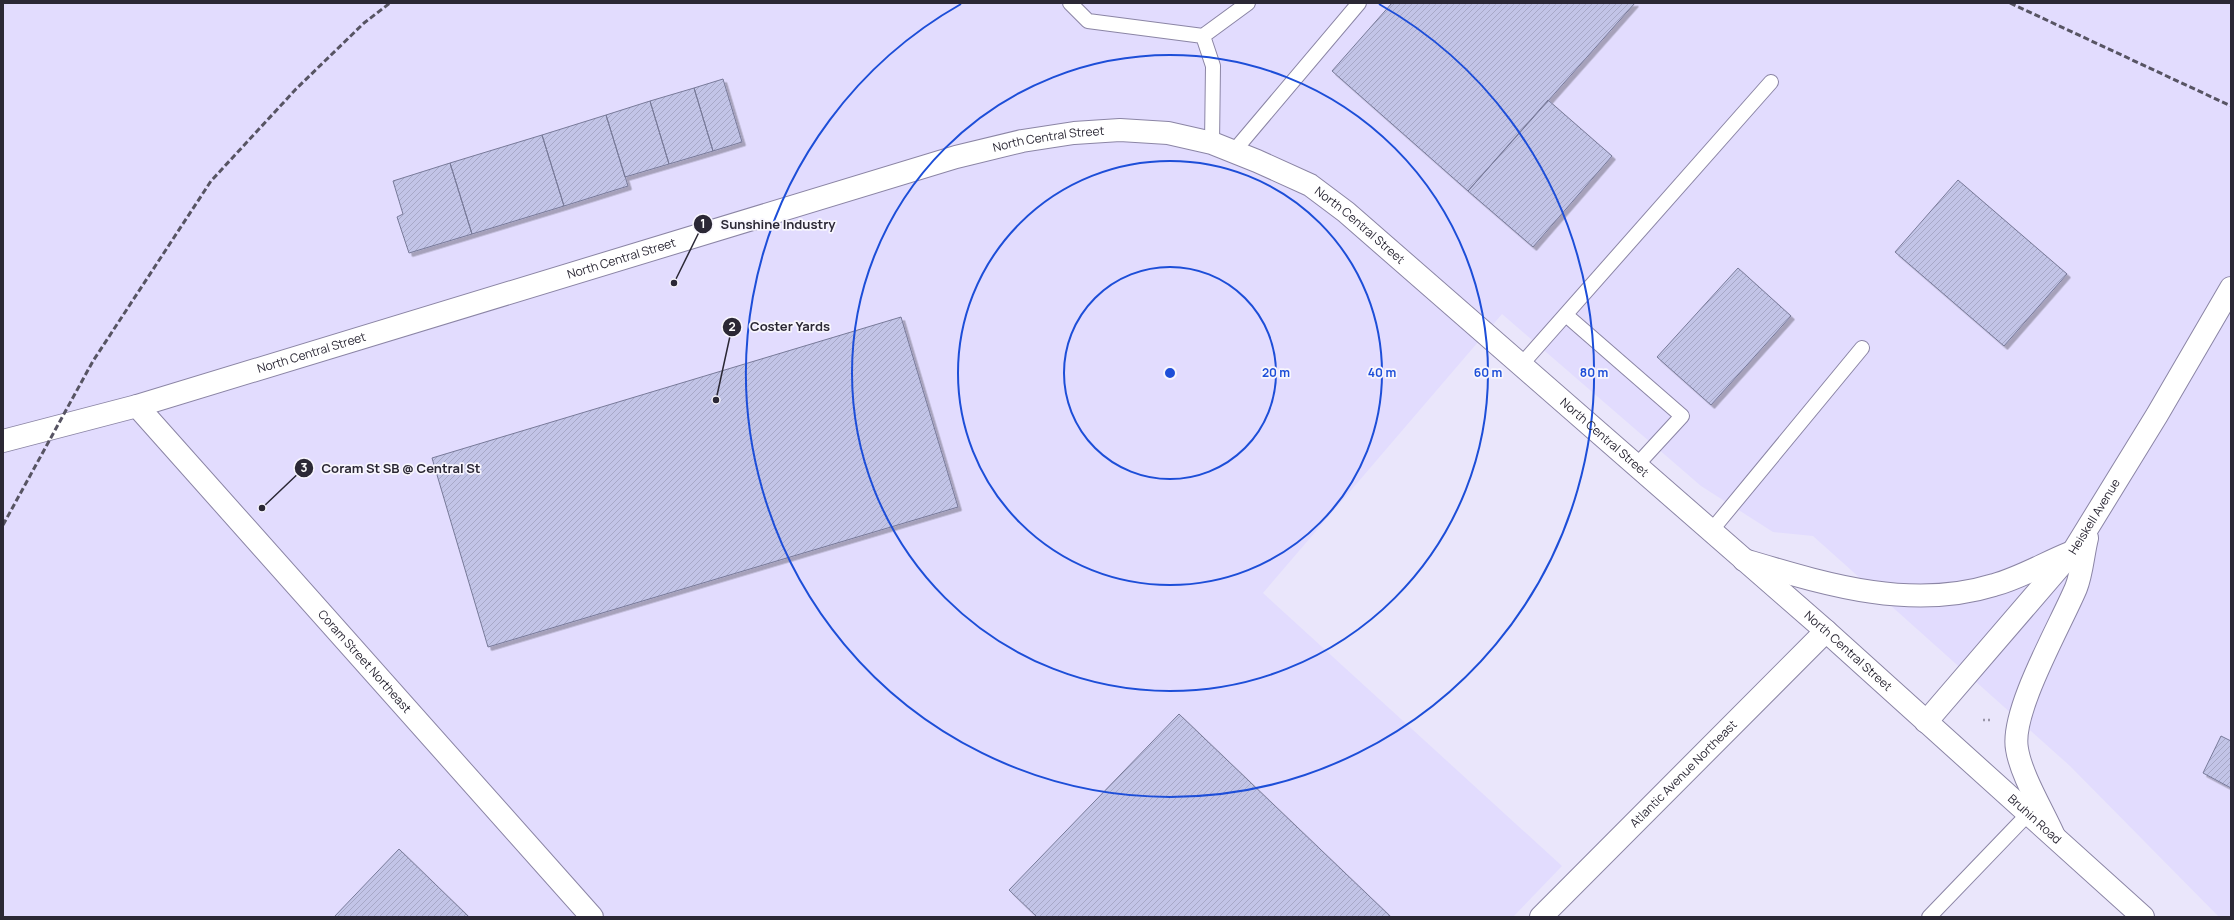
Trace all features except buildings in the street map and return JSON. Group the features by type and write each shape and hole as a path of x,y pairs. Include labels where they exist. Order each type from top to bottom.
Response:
{"main road":[{"name":"North Central Street","path":"3,441 137,406 956,157 1074,133 1120,130 1168,133 1212,143 1234,151 1310,185 1346,212 1826,631 1926,722"},
{"name":"Heiskell Avenue","path":"1926,722 2074,550 2157,415 2231,288"},
{"name":"Coram Street Northeast","path":"137,406 592,917"},
{"path":"2054,836 2023,768 2017,749 2017,728 2024,703 2077,586 2089,527"},
{"path":"1744,560 1817,582 1870,593 1913,596 1958,593 1995,585 2074,550"},
{"name":"Atlantic Avenue Northeast","path":"1541,917 1826,631"},
{"name":"Bruhin Road","path":"1926,722 2143,917"}],"lane":[{"path":"1070,3 1088,21 1203,36 1248,3"},
{"path":"1234,151 1360,3"},
{"path":"1203,36 1213,66 1212,143"},
{"path":"1521,365 1770,82"},
{"path":"1566,315 1682,416 1636,466"},
{"path":"1711,531 1862,348"},
{"path":"1929,917 2029,813"}],"shaded area":[{"path":"3,3 2231,3 2231,917 2219,917 2070,766 1813,536 1773,532 1701,486 1502,314 1263,593 1562,866 1513,917 3,917"}],"railway":[{"path":"3,525 93,361 211,181 296,89 364,23 390,3"},
{"path":"2010,3 2231,106"}],"place":[{"name":"Sunshine Industry","path":"674,283"},
{"name":"Coster Yards","path":"716,400"},
{"name":"Coram St SB @ Central St","path":"262,508"}]}
